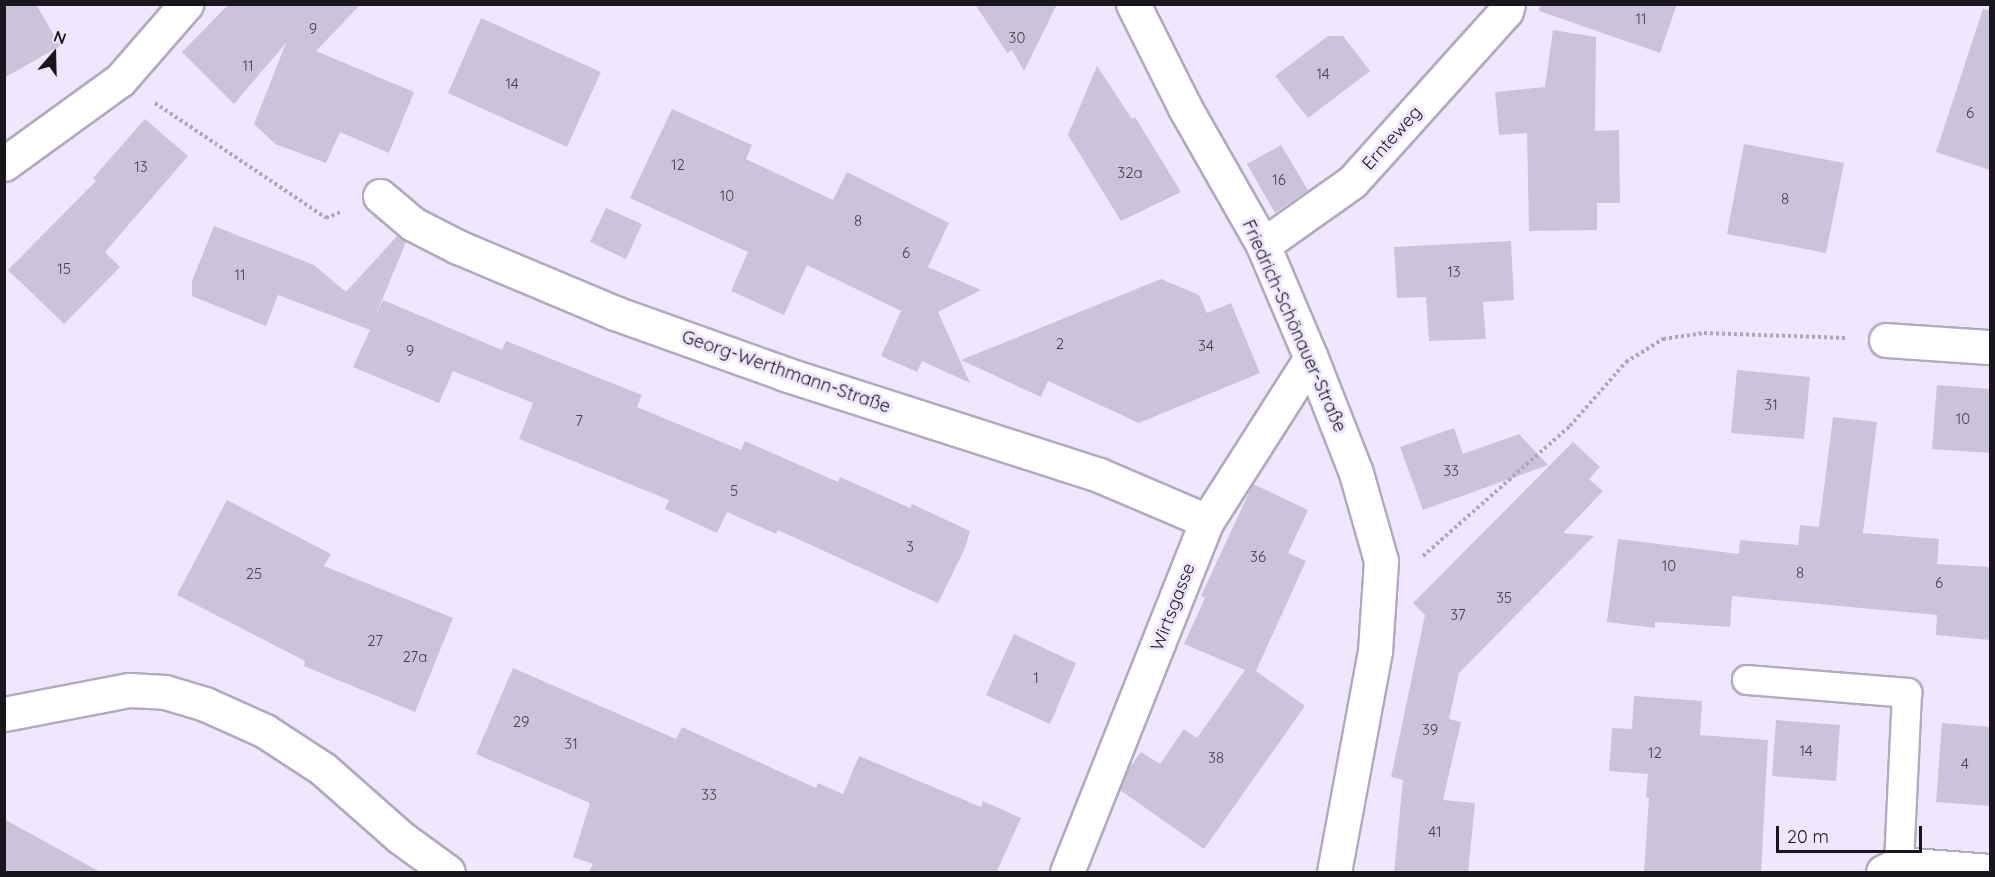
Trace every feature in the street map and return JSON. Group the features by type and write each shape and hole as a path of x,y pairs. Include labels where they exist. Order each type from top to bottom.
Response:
{"street":[{"path":"4,164 120,80 186,4"},
{"name":"Friedrich-Schönauer-Straße","path":"1133,4 1185,108 1263,245 1356,473 1381,561 1375,651 1334,873"},
{"name":"Ernteweg","path":"1263,245 1352,182 1502,7"},
{"name":"Georg-Werthmann-Straße","path":"380,196 413,225 458,247 615,313 785,374 1099,475 1207,521"},
{"path":"1886,340 1990,347"},
{"name":"Wirtsgasse","path":"1067,873 1207,521 1311,358"},
{"path":"4,714 129,690 165,692 205,704 265,731 323,769 400,837 448,873"},
{"path":"1891,868 1990,871"}],"lane":[{"path":"1747,680 1907,693 1891,868"}],"path":[{"path":"120,80 326,218"},
{"path":"1381,561 1417,561 1570,426 1626,362 1663,339 1704,333 1886,340"}],"building":[{"path":"4,4 36,4 60,46 4,78"},
{"path":"229,4 361,4 316,51 414,92 389,153 340,132 326,163 275,144 254,124 286,43 234,104 182,52"},
{"path":"975,4 1057,4 1024,71 1012,50 1007,53"},
{"path":"1540,4 1677,4 1660,53 1539,11"},
{"path":"1983,9 1990,10 1990,170 1936,152"},
{"path":"481,18 601,72 567,147 448,93"},
{"path":"1553,30 1596,37 1595,131 1619,130 1620,203 1597,203 1597,230 1529,231 1527,133 1499,135 1495,92 1545,87"},
{"path":"1328,36 1343,36 1370,71 1308,118 1275,76"},
{"path":"1097,66 1132,119 1135,117 1181,192 1121,221 1068,135"},
{"path":"672,109 752,145 746,159 833,200 847,172 949,223 928,267 981,290 938,312 970,383 922,361 917,372 881,356 901,311 807,265 784,315 731,291 748,252 630,198"},
{"path":"145,119 188,156 105,252 120,267 64,324 8,270 96,181 93,178"},
{"path":"1744,144 1844,163 1826,253 1727,234"},
{"path":"1281,145 1308,190 1275,213 1247,164"},
{"path":"606,208 642,224 626,259 590,242"},
{"path":"214,226 314,265 346,292 398,235 406,242 375,317 383,300 502,350 506,341 642,395 637,407 741,450 745,441 838,482 840,477 910,508 912,504 970,531 965,548 938,603 778,530 776,534 727,512 717,533 665,509 669,500 519,439 533,403 453,371 439,403 353,367 370,330 278,295 266,326 192,296 192,281"},
{"path":"1511,241 1514,300 1483,302 1486,339 1429,341 1426,297 1397,298 1394,247"},
{"path":"1161,279 1199,295 1207,313 1231,303 1260,373 1139,423 1048,381 1041,397 961,360"},
{"path":"1737,370 1810,377 1804,439 1731,433"},
{"path":"1937,385 1990,389 1990,453 1932,449"},
{"path":"1833,417 1877,422 1863,533 1939,539 1937,564 1990,567 1990,640 1936,635 1937,615 1732,596 1730,627 1655,622 1655,628 1607,622 1618,539 1739,554 1740,540 1798,545 1800,525 1819,527"},
{"path":"1454,428 1463,454 1519,434 1548,465 1423,510 1400,447"},
{"path":"1573,442 1600,467 1589,479 1603,491 1563,533 1594,536 1459,673 1449,719 1461,722 1443,800 1475,803 1468,873 1394,873 1403,780 1391,777 1425,615 1413,603"},
{"path":"1253,484 1308,510 1288,553 1306,561 1256,671 1305,706 1204,849 1120,790 1128,770 1141,752 1160,764 1184,729 1197,738 1245,670 1184,644 1205,598 1201,596"},
{"path":"227,500 331,554 324,566 453,618 415,712 304,666 305,661 177,595"},
{"path":"1014,634 1076,663 1050,724 986,695"},
{"path":"513,668 676,739 682,727 816,788 818,783 843,794 859,756 981,807 983,801 1021,818 996,873 588,873 593,864 573,857 590,803 476,754"},
{"path":"1634,696 1702,701 1700,735 1768,740 1761,873 1644,873 1649,798 1646,798 1648,774 1609,771 1612,728 1632,729"},
{"path":"1776,720 1840,725 1836,781 1772,776"},
{"path":"1942,723 1990,727 1990,806 1936,802"},
{"path":"4,819 102,873 4,873"}]}
